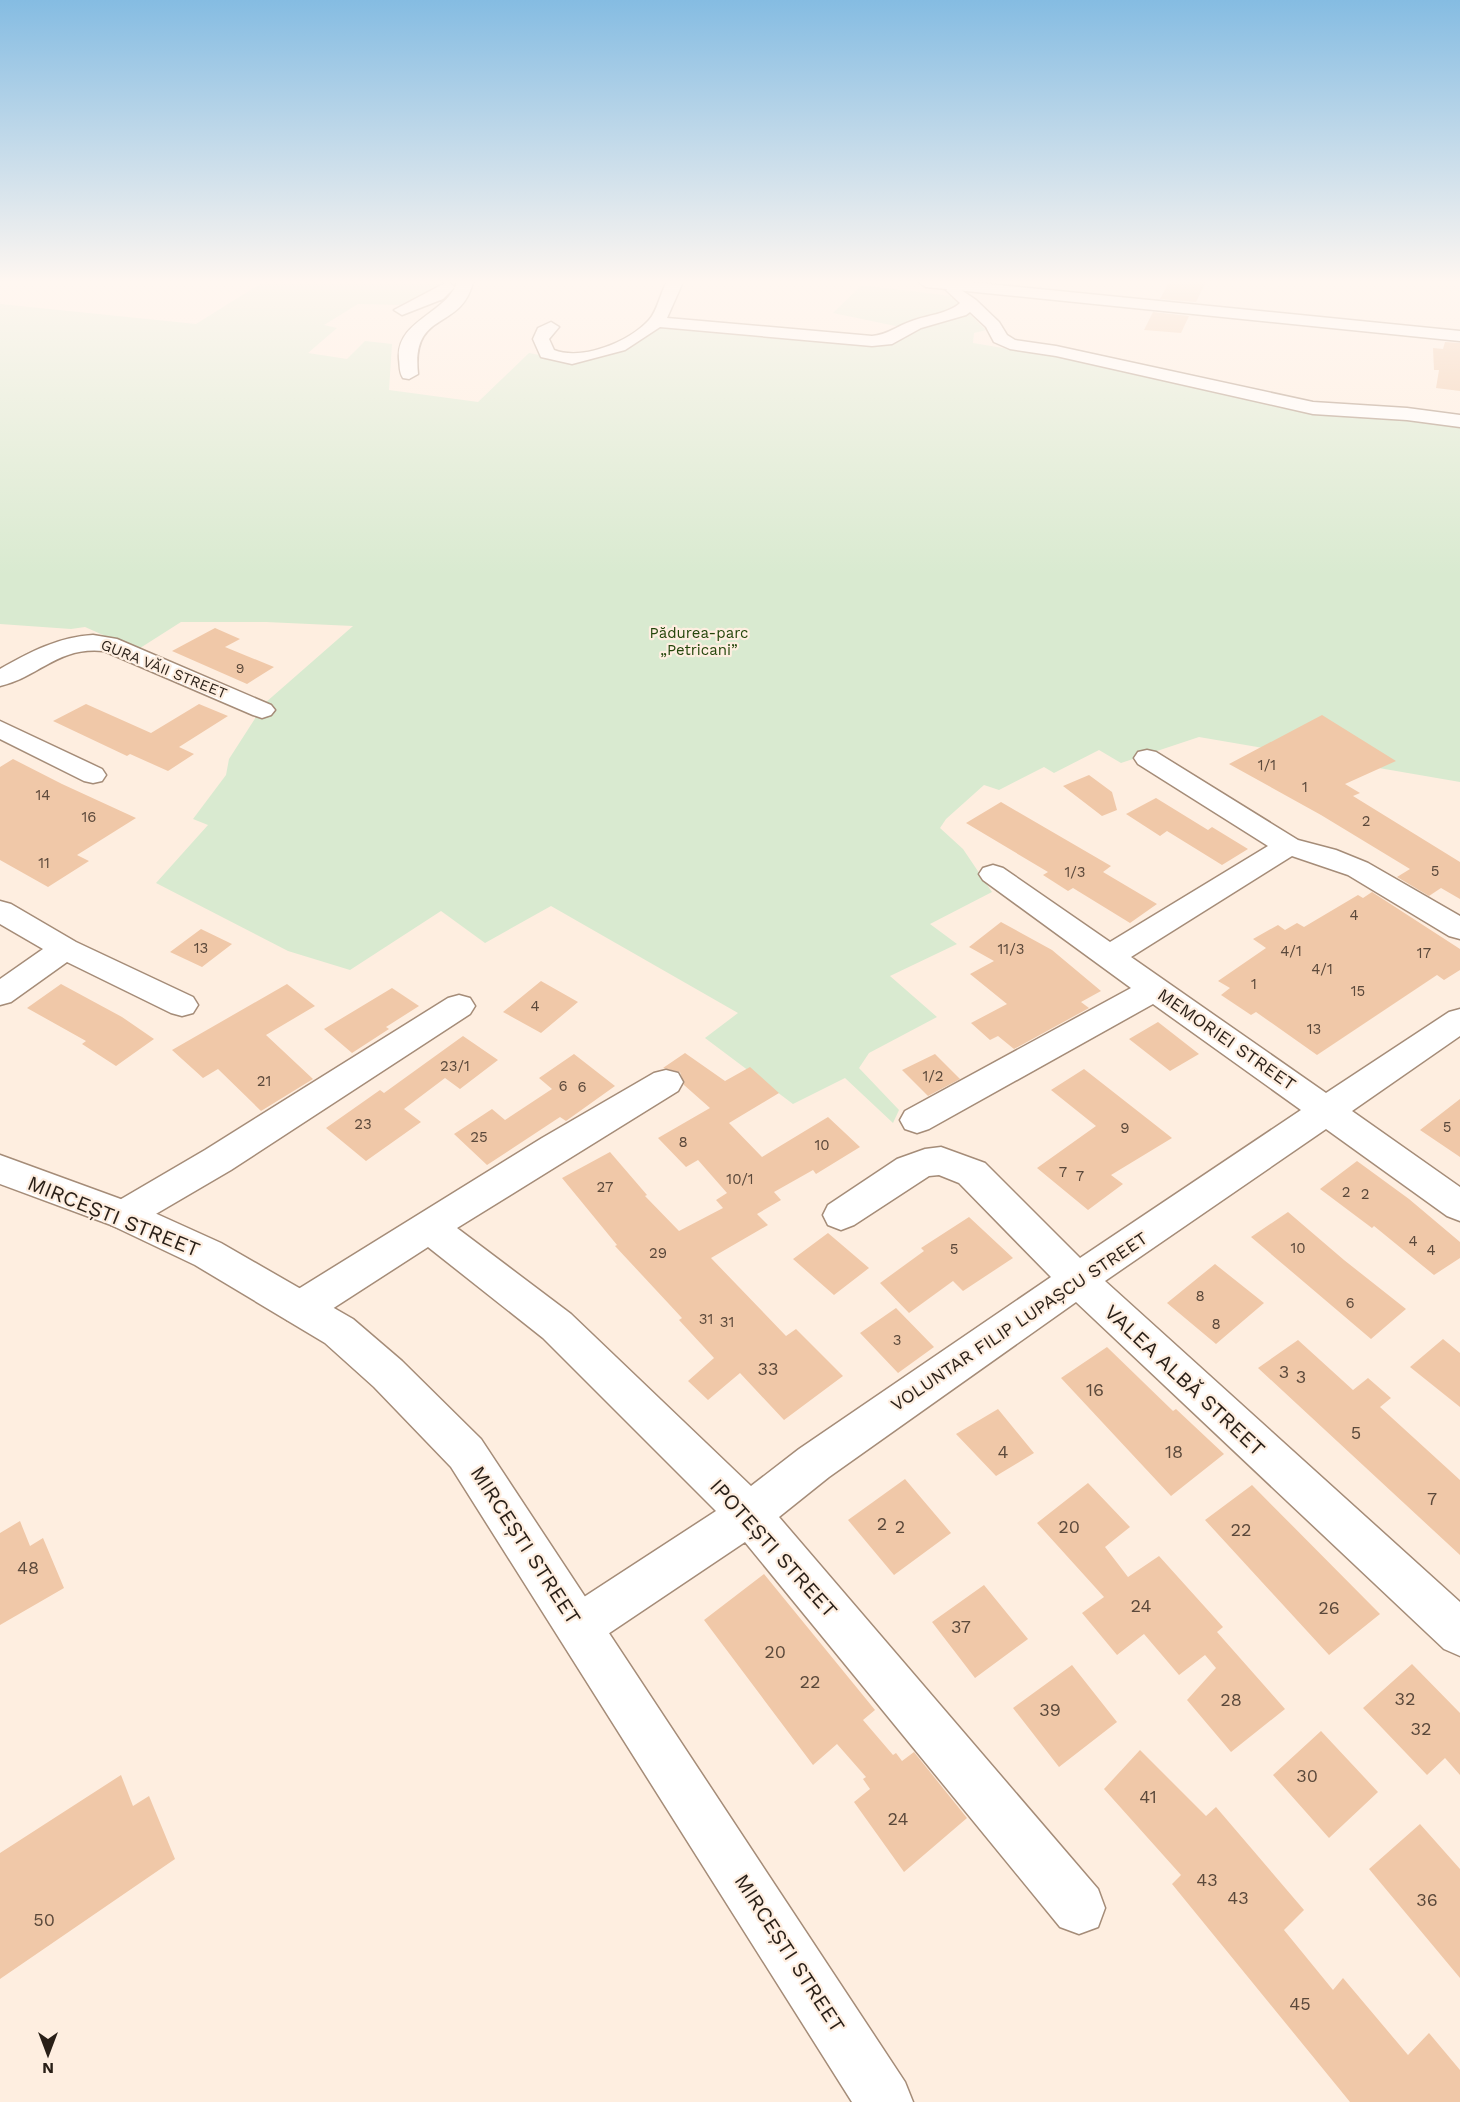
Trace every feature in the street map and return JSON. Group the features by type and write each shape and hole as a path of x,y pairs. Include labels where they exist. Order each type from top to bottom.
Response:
{"street":[{"path":"1187,380 1313,408 1407,414 1460,421"},
{"name":"GURA VĂII STREET","path":"0,679 64,645 95,641 109,644 262,710"},
{"path":"0,729 93,776"},
{"path":"1147,758 1288,846 1326,856 1358,869 1460,929"},
{"path":"1110,956 1288,846"},
{"name":"MEMORIEI STREET","path":"993,874 1460,1206"},
{"path":"0,911 65,949 182,1005"},
{"path":"0,994 65,949"},
{"path":"917,1120 1155,989"},
{"path":"124,1215 218,1160 459,1006"},
{"name":"VOLUNTAR FILIP LUPAȘCU STREET","path":"580,1626 749,1514 824,1456 1460,1020"},
{"path":"300,1308 554,1148 666,1082"},
{"name":"VALEA ALBĂ STREET","path":"841,1215 910,1169 925,1163 942,1161 972,1173 1078,1280 1460,1633"},
{"name":"MIRCEȘTI STREET","path":"0,1169 124,1215 208,1254 339,1331 380,1366 466,1453 580,1626 885,2102"},
{"name":"IPOTEȘTI STREET","path":"430,1228 557,1326 749,1514 1079,1908"}],"green space":[{"name":"Pădurea-parc „Petricani”","path":"0,380 390,380 389,390 478,402 501,380 1170,380 1332,414 1460,422 1460,782 1199,737 1121,763 1099,750 1054,773 1044,767 999,790 984,785 946,819 940,828 963,849 992,892 930,924 957,944 890,976 937,1017 869,1053 859,1068 899,1110 893,1123 845,1078 793,1104 705,1038 738,1013 551,906 485,943 441,911 350,970 288,951 156,883 208,825 193,819 226,775 229,759 265,703 353,626 266,622 181,622 137,650 85,627 71,629 0,624"}],"building":[{"path":"1437,380 1460,380 1460,391 1436,388"},
{"path":"215,628 240,639 225,647 274,667 247,684 172,651"},
{"path":"86,704 151,733 199,704 228,716 179,747 194,754 168,771 130,754 127,756 53,721"},
{"path":"1322,715 1396,761 1345,784 1360,793 1353,796 1460,862 1460,899 1441,888 1429,896 1397,877 1410,869 1321,815 1229,764"},
{"path":"13,759 136,818 77,855 89,861 48,887 0,860 0,767"},
{"path":"1089,775 1112,792 1117,810 1102,816 1063,786"},
{"path":"1156,798 1208,830 1212,827 1248,849 1222,865 1167,831 1160,836 1126,814"},
{"path":"1001,802 1111,866 1103,872 1157,904 1130,923 1073,888 1068,891 1043,875 1048,872 966,823"},
{"path":"1372,892 1460,949 1460,970 1444,980 1437,975 1317,1055 1256,1012 1251,1015 1221,995 1230,988 1218,981 1266,948 1253,939 1278,925 1285,930 1297,923 1304,927 1358,895 1363,898"},
{"path":"1001,922 1052,950 1101,991 1081,1002 1089,1008 1014,1049 998,1036 990,1040 971,1023 1007,1004 970,974 994,961 969,947"},
{"path":"201,929 232,944 202,967 170,952"},
{"path":"541,981 578,1002 541,1033 503,1012"},
{"path":"61,984 122,1017 154,1039 116,1066 82,1044 86,1041 27,1008"},
{"path":"287,984 315,1006 266,1035 313,1079 261,1111 218,1069 203,1078 172,1050"},
{"path":"392,988 419,1006 352,1053 324,1029"},
{"path":"1158,1022 1199,1054 1170,1071 1129,1039"},
{"path":"463,1036 498,1060 460,1089 445,1078 404,1109 421,1122 366,1161 326,1128 380,1090 384,1093"},
{"path":"685,1053 725,1081 750,1067 779,1093 729,1123 762,1157 828,1117 860,1147 816,1174 813,1170 774,1192 781,1200 757,1214 768,1225 711,1258 786,1336 796,1329 843,1376 784,1420 740,1373 708,1400 688,1381 714,1358 679,1320 682,1318 615,1246 617,1245 562,1178 610,1152 647,1195 645,1196 679,1231 723,1208 716,1200 727,1193 698,1160 686,1167 658,1138 710,1108 684,1085 680,1072 663,1068"},
{"path":"574,1054 615,1086 566,1121 560,1117 487,1165 454,1134 492,1109 505,1120 552,1089 539,1078"},
{"path":"935,1054 960,1079 928,1096 902,1070"},
{"path":"1084,1069 1172,1138 1111,1175 1123,1184 1088,1210 1037,1168 1096,1126 1051,1090"},
{"path":"1460,1099 1460,1157 1420,1130"},
{"path":"1357,1161 1409,1199 1460,1242 1460,1258 1434,1275 1374,1226 1372,1228 1320,1189"},
{"path":"1288,1212 1406,1309 1371,1339 1251,1237"},
{"path":"969,1217 1013,1258 963,1291 953,1281 909,1313 880,1283 924,1251 921,1248"},
{"path":"828,1233 869,1268 834,1295 793,1259"},
{"path":"1215,1264 1264,1303 1216,1344 1167,1303"},
{"path":"896,1308 934,1347 898,1373 860,1333"},
{"path":"1443,1339 1460,1353 1460,1407 1410,1367"},
{"path":"1298,1340 1353,1390 1368,1378 1391,1398 1380,1407 1460,1480 1460,1555 1258,1368"},
{"path":"1107,1347 1173,1411 1176,1409 1224,1454 1171,1496 1061,1378"},
{"path":"998,1409 1034,1453 996,1476 956,1434"},
{"path":"905,1479 951,1533 894,1575 848,1520"},
{"path":"1088,1483 1130,1527 1105,1547 1128,1577 1159,1556 1223,1627 1217,1632 1285,1709 1231,1752 1187,1700 1216,1668 1205,1655 1179,1675 1144,1634 1117,1655 1082,1613 1104,1597 1037,1523"},
{"path":"1252,1485 1380,1614 1329,1655 1205,1520"},
{"path":"20,1521 30,1546 43,1538 64,1588 0,1625 0,1533"},
{"path":"764,1574 875,1710 863,1720 893,1755 896,1753 902,1761 914,1752 967,1818 904,1872 854,1802 870,1789 863,1779 866,1777 837,1744 813,1765 704,1620"},
{"path":"984,1585 1028,1639 975,1678 932,1622"},
{"path":"1412,1664 1460,1713 1460,1775 1445,1758 1427,1775 1363,1708"},
{"path":"1072,1665 1117,1722 1059,1767 1013,1708"},
{"path":"1321,1731 1378,1792 1329,1838 1273,1775"},
{"path":"1140,1750 1206,1816 1216,1807 1304,1910 1284,1930 1333,1990 1343,1978 1408,2055 1429,2033 1460,2070 1460,2102 1350,2102 1172,1884 1181,1875 1104,1789"},
{"path":"121,1775 133,1806 149,1796 175,1859 0,1979 0,1853"},
{"path":"1420,1824 1460,1869 1460,1978 1369,1869"}]}
